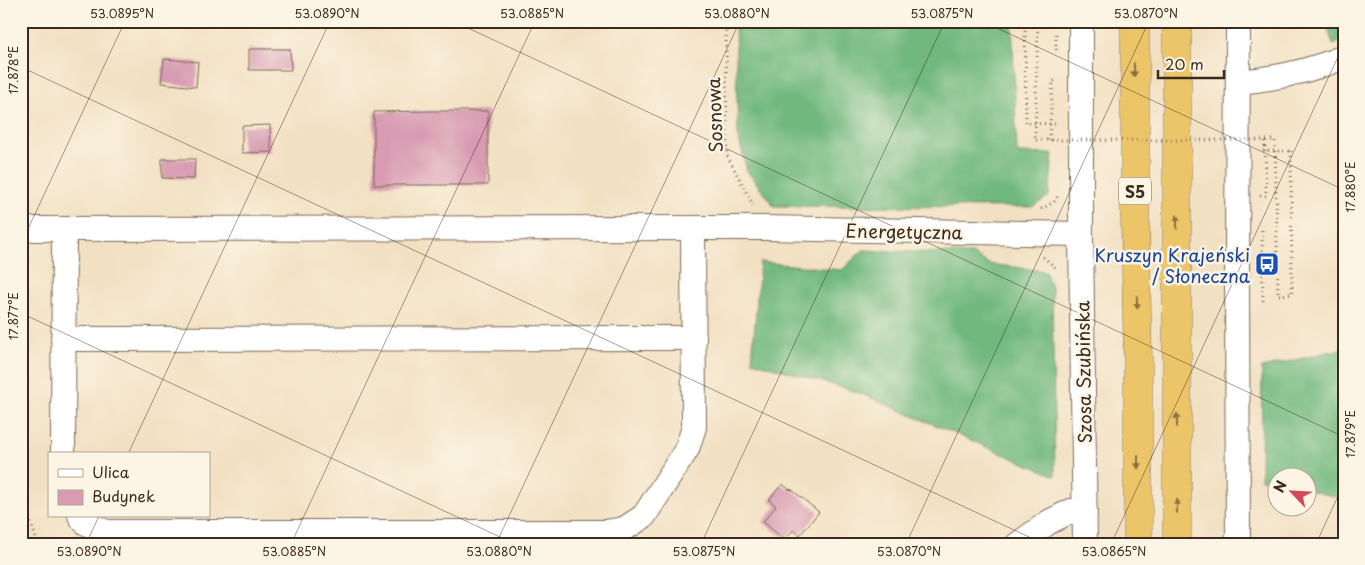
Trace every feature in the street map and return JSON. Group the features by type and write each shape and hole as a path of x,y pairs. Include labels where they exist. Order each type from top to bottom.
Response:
{"highway":[{"name":"S5","path":"1134,21 1138,544"},
{"name":"S5","path":"1177,21 1177,544"}],"street":[{"name":"Szosa Szubińska","path":"1081,21 1081,234 1085,544"},
{"path":"1238,21 1238,544"},
{"path":"1238,82 1290,75 1344,57"},
{"path":"82,518 86,523 106,532 606,532 624,529 644,516 686,449 694,427 693,228"},
{"name":"Energetyczna","path":"21,229 765,228 1081,234"},
{"path":"63,452 64,229"},
{"path":"63,339 694,338"},
{"path":"1018,544 1049,522 1070,511 1085,512"}],"path":[{"name":"Sosnowa","path":"726,21 727,155 765,228"},
{"path":"1025,21 1026,124 1067,124"},
{"path":"1038,21 1035,140 1275,140 1278,294 1292,294 1291,151 1262,151"},
{"path":"1048,140 1053,81"},
{"path":"1264,140 1266,196"},
{"path":"21,500 25,505 38,544"}],"green space":[{"path":"735,21 1012,21 1017,153 1053,154 1049,196 1032,207 774,206 747,171 738,136"},
{"path":"1326,21 1344,21 1344,40 1333,45"},
{"path":"863,250 972,254 989,264 1045,271 1052,289 1055,476 857,392 752,361 760,262 842,270"},
{"path":"1344,348 1344,499 1318,492 1318,468 1268,468 1268,481 1261,479 1262,368"}],"building":[{"path":"249,49 290,49 291,70 249,70"},
{"path":"164,59 198,62 196,87 161,83"},
{"path":"488,111 488,185 374,185 374,112"},
{"path":"270,125 271,152 242,153 242,126"},
{"path":"162,159 195,159 194,179 162,178"},
{"path":"782,484 819,512 800,535 793,530 785,540 763,522 776,506 769,500"}],"place":[{"name":"Kruszyn Krajeński / Słoneczna","path":"1267,264"}]}
